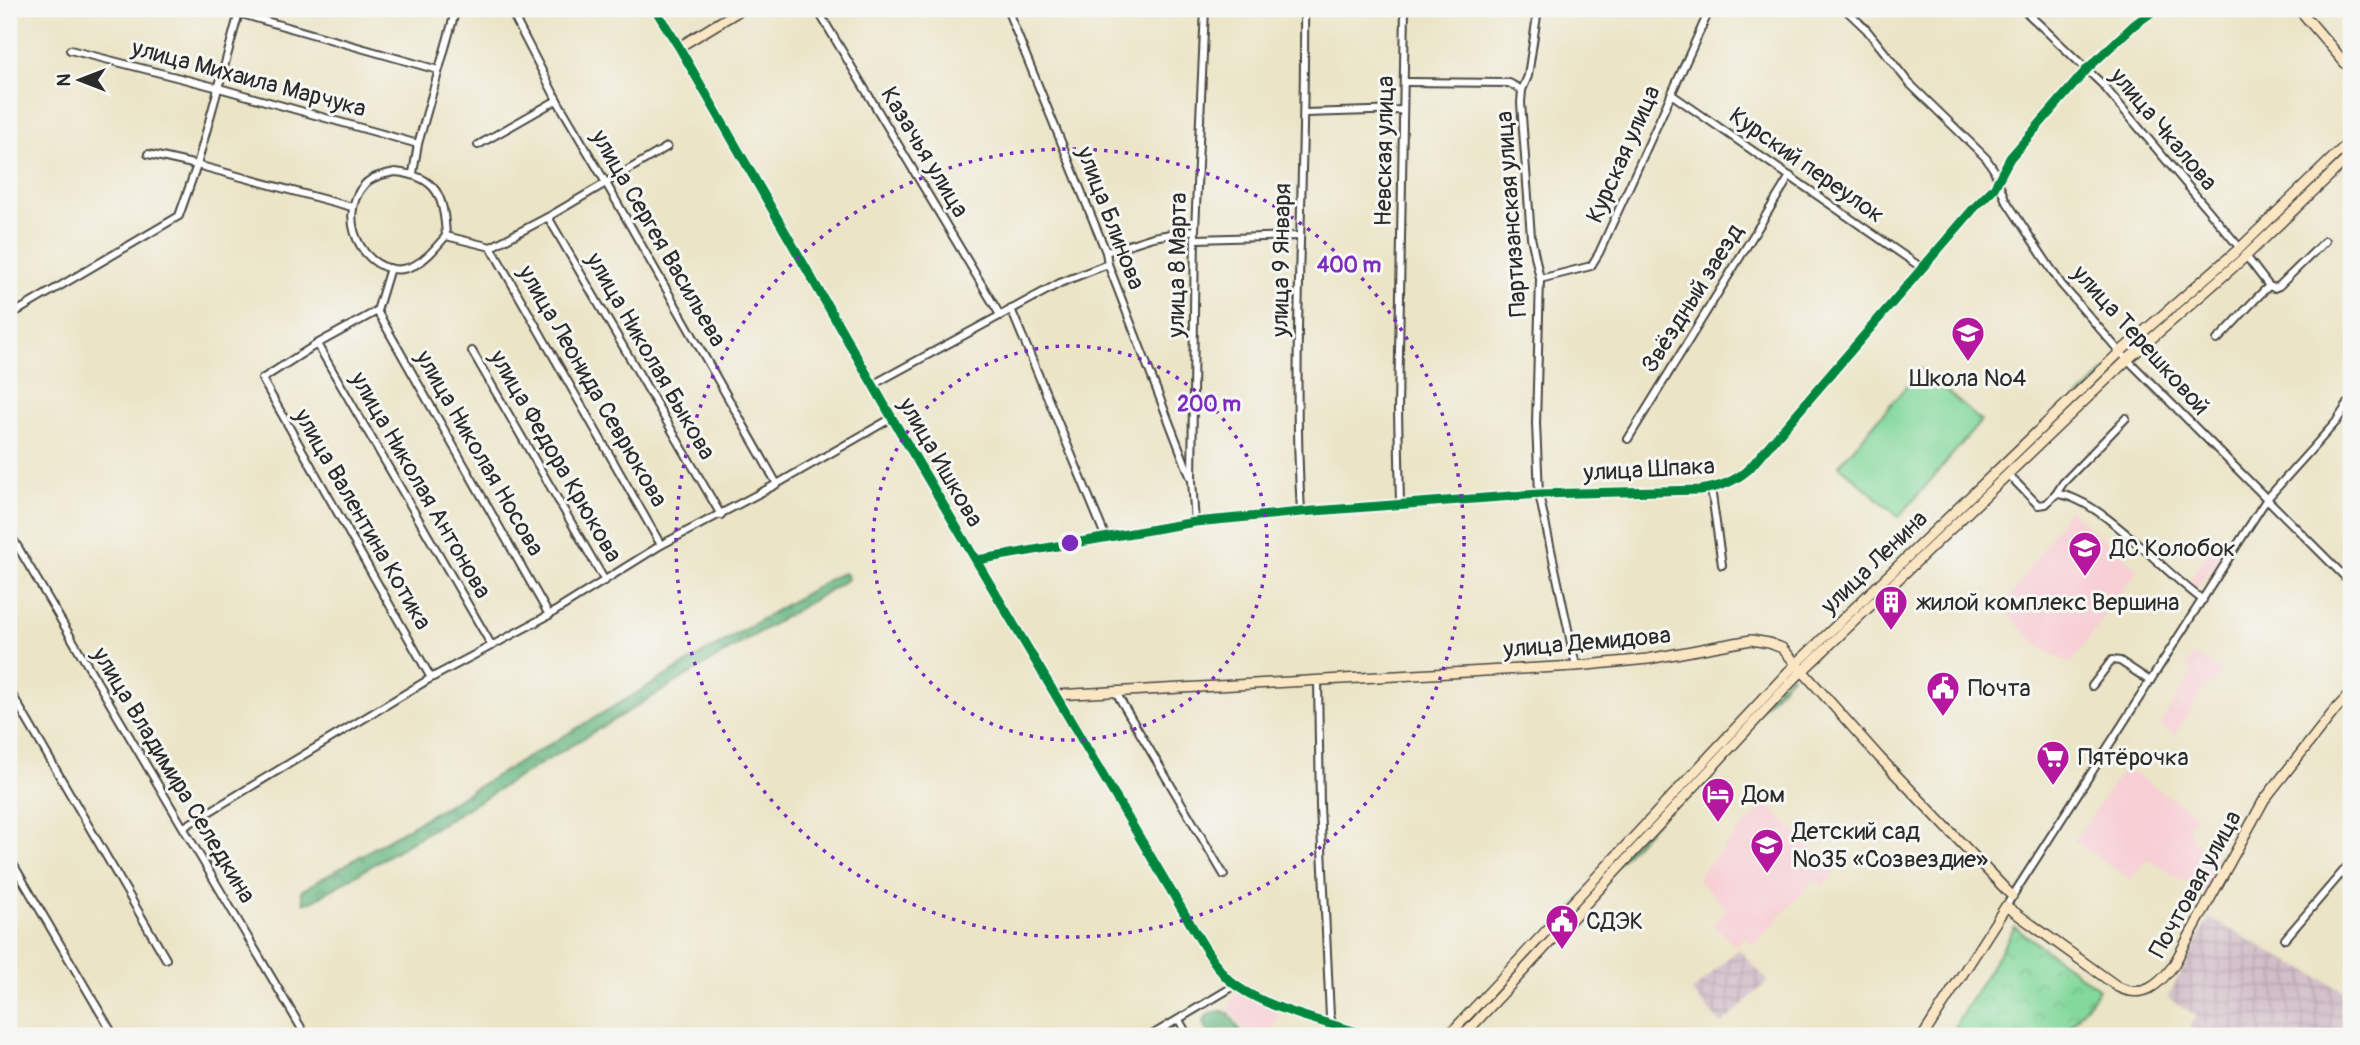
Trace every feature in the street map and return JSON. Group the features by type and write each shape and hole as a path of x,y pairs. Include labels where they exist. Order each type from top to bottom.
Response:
{"street":[{"path":"224,9 239,11 438,70"},
{"path":"412,173 456,9"},
{"name":"улица Сергея Васильева","path":"510,9 557,100 607,183 777,484"},
{"name":"улица Ишкова","path":"655,9 892,418 1203,945 1223,974 1236,985 1275,1005 1370,1036"},
{"path":"679,47 742,9"},
{"name":"Казачья улица","path":"817,9 1000,315"},
{"name":"улица Блинова","path":"1007,9 1106,252 1108,264 1192,481"},
{"name":"улица 8 Марта","path":"1195,522 1192,481 1195,230 1205,9"},
{"name":"улица 9 Января","path":"1301,512 1297,433 1305,113 1304,9"},
{"name":"Невская улица","path":"1401,505 1398,410 1405,9"},
{"name":"Партизанская улица","path":"1538,9 1528,76 1522,90 1531,237 1540,279 1536,423 1539,494 1576,666"},
{"name":"Курская улица","path":"1540,279 1591,266 1600,253 1710,9"},
{"name":"улица Терешковой","path":"1845,9 1867,29 1909,83 1986,158 1994,170 2005,199 2061,284 2127,360 2351,583"},
{"name":"улица Чкалова","path":"2023,9 2088,68 2269,286"},
{"name":"улица Шпака","path":"977,560 1195,522 1539,494 1712,488 1737,479 1994,188 2010,158 2088,68 2134,25 2156,9"},
{"path":"2299,9 2351,70"},
{"path":"9,316 179,216 197,164 239,11"},
{"name":"улица Михаила Марчука","path":"70,50 219,88 418,144"},
{"path":"1405,82 1509,83 1522,90"},
{"name":"Курский переулок","path":"1671,94 1922,268"},
{"path":"478,145 557,100"},
{"path":"1305,113 1403,110"},
{"name":"улица Ленина","path":"1448,1036 1800,667 2120,352 2243,252 2351,140"},
{"path":"446,236 491,247 667,147"},
{"path":"148,154 197,164 352,207"},
{"name":"улица Ленина","path":"1462,1036 1794,679 1800,667 2243,252 2351,155"},
{"path":"395,172 412,173 431,185 442,199 446,236 427,258 411,267 390,268 373,261 361,248 354,232 352,207 366,184 379,176 395,172"},
{"name":"Звёздный заезд","path":"1628,439 1790,176"},
{"name":"улица Николая Быкова","path":"548,217 720,515"},
{"path":"1106,252 1153,237 1195,230"},
{"path":"1196,239 1300,236"},
{"path":"2217,340 2269,286 2279,286 2325,241"},
{"name":"улица Леонида Севрюкова","path":"491,247 661,545"},
{"path":"874,384 1060,282 1108,264"},
{"path":"317,344 377,311 390,268"},
{"path":"1011,309 1106,538"},
{"name":"улица Николая Носова","path":"377,311 550,615"},
{"name":"улица Валентина Котика","path":"317,344 262,379 431,678"},
{"name":"улица Николая Антонова","path":"317,344 492,646"},
{"name":"улица Федора Крюкова","path":"472,351 606,581"},
{"path":"1923,1036 2266,500 2336,422 2351,399"},
{"path":"184,827 431,678 550,615 661,545 777,484 892,418"},
{"path":"2008,474 2038,505 2046,504 2126,418"},
{"path":"1712,488 1723,565"},
{"path":"2056,494 2068,495 2126,532 2157,563 2203,600"},
{"name":"улица Владимира Селедкина","path":"9,532 306,1036"},
{"name":"улица Демидова","path":"1056,695 1576,666 1648,659 1751,640 1775,645 1782,648 1800,667 1880,758 2012,896"},
{"path":"2092,685 2112,660 2120,661 2150,681"},
{"path":"1318,680 1320,806 1330,1016 1334,1024"},
{"path":"9,689 166,959"},
{"path":"1115,691 1224,875"},
{"name":"Почтовая улица","path":"2006,906 2118,987 2139,992 2152,989 2173,966 2264,800 2351,693"},
{"path":"9,857 114,1036"},
{"path":"2285,939 2351,862"},
{"path":"1150,1036 1236,985"},
{"path":"1178,1020 1188,1036"}],"shaded area":[{"path":"2068,509 2138,569 2071,664 2039,647 2003,609"},
{"path":"2221,535 2231,542 2196,590 2187,583"},
{"path":"2194,654 2222,672 2213,686 2208,683 2175,735 2160,725 2193,672 2186,667"},
{"path":"2125,767 2196,815 2187,831 2193,835 2191,839 2221,864 2205,895 2147,859 2131,880 2074,841"},
{"name":"Детский сад №35 «Созвездие»","path":"1765,804 1837,871 1823,886 1815,879 1754,945 1745,937 1736,946 1713,924 1727,908 1696,878"},
{"path":"2209,918 2351,995 2351,1036 2204,1036 2190,1027 2197,1016 2168,998"},
{"path":"1738,949 1768,981 1722,1024 1692,992"},
{"path":"1236,993 1279,1014 1270,1036 1248,1036 1229,1008 1229,1003"}],"green space":[{"path":"2351,145 2351,150 2242,255 2132,352 2129,349"},
{"path":"2114,363 2116,365 1810,660 1809,657"},
{"path":"1921,369 1981,421 1899,517 1839,465"},
{"path":"844,573 848,579 311,902 304,903 301,891"},
{"path":"1790,674 1792,676 1458,1036 1454,1036"},
{"path":"2015,927 2099,989 2063,1036 1970,1036 1955,1026"},
{"path":"1211,1013 1229,1013 1243,1036 1210,1036 1204,1023 1205,1018"}],"cycle path":[{"path":"655,9 892,418 1215,964 1229,980 1259,999 1296,1014 1370,1036"},
{"path":"977,560 1195,522 1539,494 1700,490 1732,481 1749,469 1994,188 2010,158 2088,68 2134,25 2156,9"}],"place":[{"name":"Школа №4","path":"1968,363"},
{"name":"ДС Колобок","path":"2085,578"},
{"name":"жилой комплекс Вершина","path":"1891,632"},
{"name":"Почта","path":"1943,718"},
{"name":"Пятёрочка","path":"2053,787"},
{"name":"Дом","path":"1718,824"},
{"name":"Детский сад №35 «Созвездие»","path":"1767,875"},
{"name":"СДЭК","path":"1562,951"}]}
